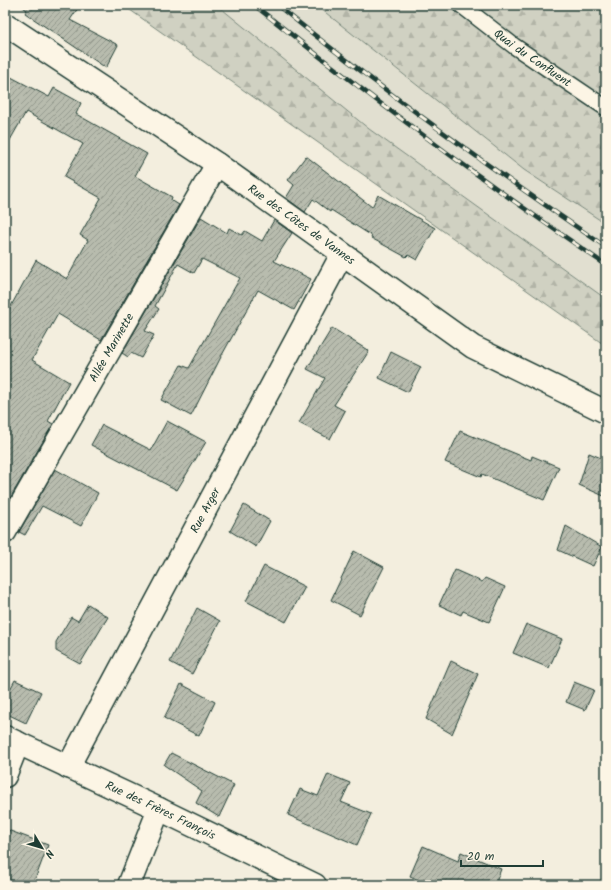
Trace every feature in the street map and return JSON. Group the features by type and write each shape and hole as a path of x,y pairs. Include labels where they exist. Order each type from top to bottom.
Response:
{"street":[{"name":"Rue des Côtes de Vannes","path":"5,24 217,164 473,347 606,412"},
{"name":"Allée Marinette","path":"5,532 217,164"},
{"name":"Rue Arger","path":"68,767 342,254"},
{"name":"Rue des Frères François","path":"12,740 159,808 315,885"},
{"path":"5,776 12,740"},
{"path":"129,885 159,808"}],"lane":[{"name":"Quai du Confluent","path":"461,5 514,46 606,108"}],"shaded area":[{"path":"217,5 316,5 524,170 606,224 606,299 369,129"}],"green space":[{"path":"123,5 217,5 369,129 606,299 606,346"},
{"path":"316,5 606,5 606,224 524,170"}],"building":[{"path":"20,5 80,5 70,20 118,45 106,68 25,13 27,10"},
{"path":"11,77 49,97 54,88 81,103 76,114 147,154 135,176 172,197 171,200 179,205 101,340 58,314 32,360 69,382 48,421 53,424 5,507 5,317 36,260 67,279 88,240 80,235 101,198 64,177 83,144 26,112 5,149 5,89"},
{"path":"306,156 372,207 378,195 435,228 417,260 408,255 406,257 371,238 372,236 331,210 330,212 313,199 305,212 286,198 294,185 288,180"},
{"path":"201,217 227,233 229,228 242,235 245,231 262,241 274,220 292,233 274,261 311,279 294,310 258,290 222,355 191,416 161,400 181,365 189,368 240,278 202,259 194,273 178,264 155,306 159,309 145,331 154,335 141,358 131,353 128,357 122,353"},
{"path":"332,328 369,351 334,405 345,411 330,439 299,423 325,378 307,369"},
{"path":"391,352 421,367 408,392 379,378"},
{"path":"167,421 206,442 177,490 91,445 102,425 151,450"},
{"path":"460,431 531,460 532,456 559,467 544,500 482,474 481,477 445,462"},
{"path":"589,453 606,460 606,497 579,485"},
{"path":"55,469 98,493 81,526 42,506 25,535 19,532"},
{"path":"244,505 270,521 256,547 230,531"},
{"path":"566,526 602,547 593,566 558,550"},
{"path":"354,551 384,567 360,615 331,600"},
{"path":"264,566 305,587 286,622 246,601"},
{"path":"455,570 482,582 485,578 505,587 489,622 463,611 461,615 439,605"},
{"path":"88,604 108,617 80,664 56,651 56,642 71,617 78,621"},
{"path":"197,608 220,621 192,674 170,662"},
{"path":"526,624 562,639 549,668 513,653"},
{"path":"451,661 478,674 452,734 426,719"},
{"path":"15,680 41,692 26,723 5,713 5,699"},
{"path":"574,682 594,690 585,710 566,702"},
{"path":"181,684 215,702 199,736 164,718"},
{"path":"171,753 234,785 219,817 196,803 202,791 164,765"},
{"path":"328,774 350,783 341,802 371,814 357,845 288,815 300,789 318,796"},
{"path":"5,829 48,845 33,885 5,885"},
{"path":"423,846 458,861 461,852 501,869 495,885 429,885 410,876"}],"railway":[{"path":"254,5 427,138 516,203 606,265"},
{"path":"277,5 357,68 439,129 606,247"}]}
